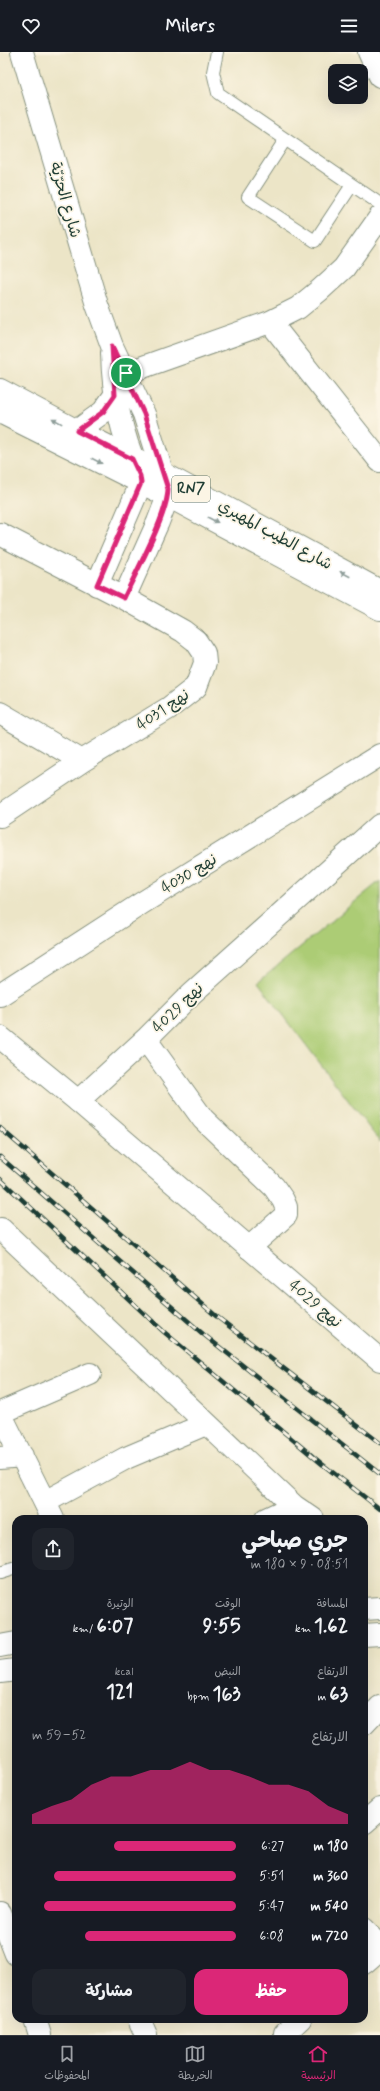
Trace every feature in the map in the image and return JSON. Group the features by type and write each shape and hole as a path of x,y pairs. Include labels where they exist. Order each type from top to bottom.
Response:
{"street":[{"name":"شارع الحرّيّة","path":"22,52 75,234 112,346 144,414 164,474 168,496"},
{"path":"369,52 380,76"},
{"path":"126,373 270,322 298,308 344,268 380,217"},
{"path":"270,322 380,461"},
{"name":"شارع الحرّيّة","path":"112,346 115,395 123,431 132,459 140,476 141,483"},
{"name":"شارع الطيب المهيري","path":"0,390 77,431 164,474 335,568 380,591"},
{"path":"77,431 103,412 115,395"},
{"name":"شارع الطيب المهيري","path":"0,412 168,496 380,610"},
{"path":"97,585 141,483"},
{"path":"124,598 168,496"},
{"name":"نهج 4031","path":"0,534 124,598 183,631 196,641 204,653 203,670 196,687 169,708 82,761 0,816"},
{"path":"0,713 82,761"},
{"name":"نهج 4030","path":"0,995 142,903 380,755"},
{"name":"نهج 4029","path":"249,1248 286,1215 286,1207 283,1200 254,1166 203,1119 150,1044 148,1037 191,994 380,825"},
{"name":"نهج 4029","path":"0,1037 380,1360"},
{"path":"78,1102 148,1037"},
{"path":"1,1229 206,1424 294,1506 307,1515"},
{"path":"90,1374 0,1413 49,1511 126,1458 206,1424"},
{"path":"0,1458 22,1456"},
{"path":"275,1515 294,1506"},
{"path":"368,1609 380,1608"},
{"path":"368,1635 380,1634"},
{"path":"0,1646 12,1644"},
{"path":"0,1672 12,1670"},
{"path":"368,1820 380,1809"},
{"path":"0,1913 12,1952"},
{"path":"368,1933 380,1946"},
{"path":"368,1960 380,1949"},
{"path":"36,2023 40,2035"},
{"path":"141,2023 146,2035"}],"lane":[{"path":"217,52 214,72 218,93 380,204"},
{"path":"286,140 248,197 315,241 352,185"},
{"path":"0,1573 12,1569"}],"green space":[{"path":"380,881 380,1142 258,982"}],"railway":[{"path":"0,1128 216,1316 380,1443"},
{"path":"0,1157 203,1334 380,1474"},
{"path":"0,1179 164,1332 322,1464 380,1509"}],"route":[{"path":"112,346 126,373 144,414 164,474 168,489 168,496 124,598 97,585 141,483 140,476 132,459 77,431 103,412 115,395 112,346"}]}
